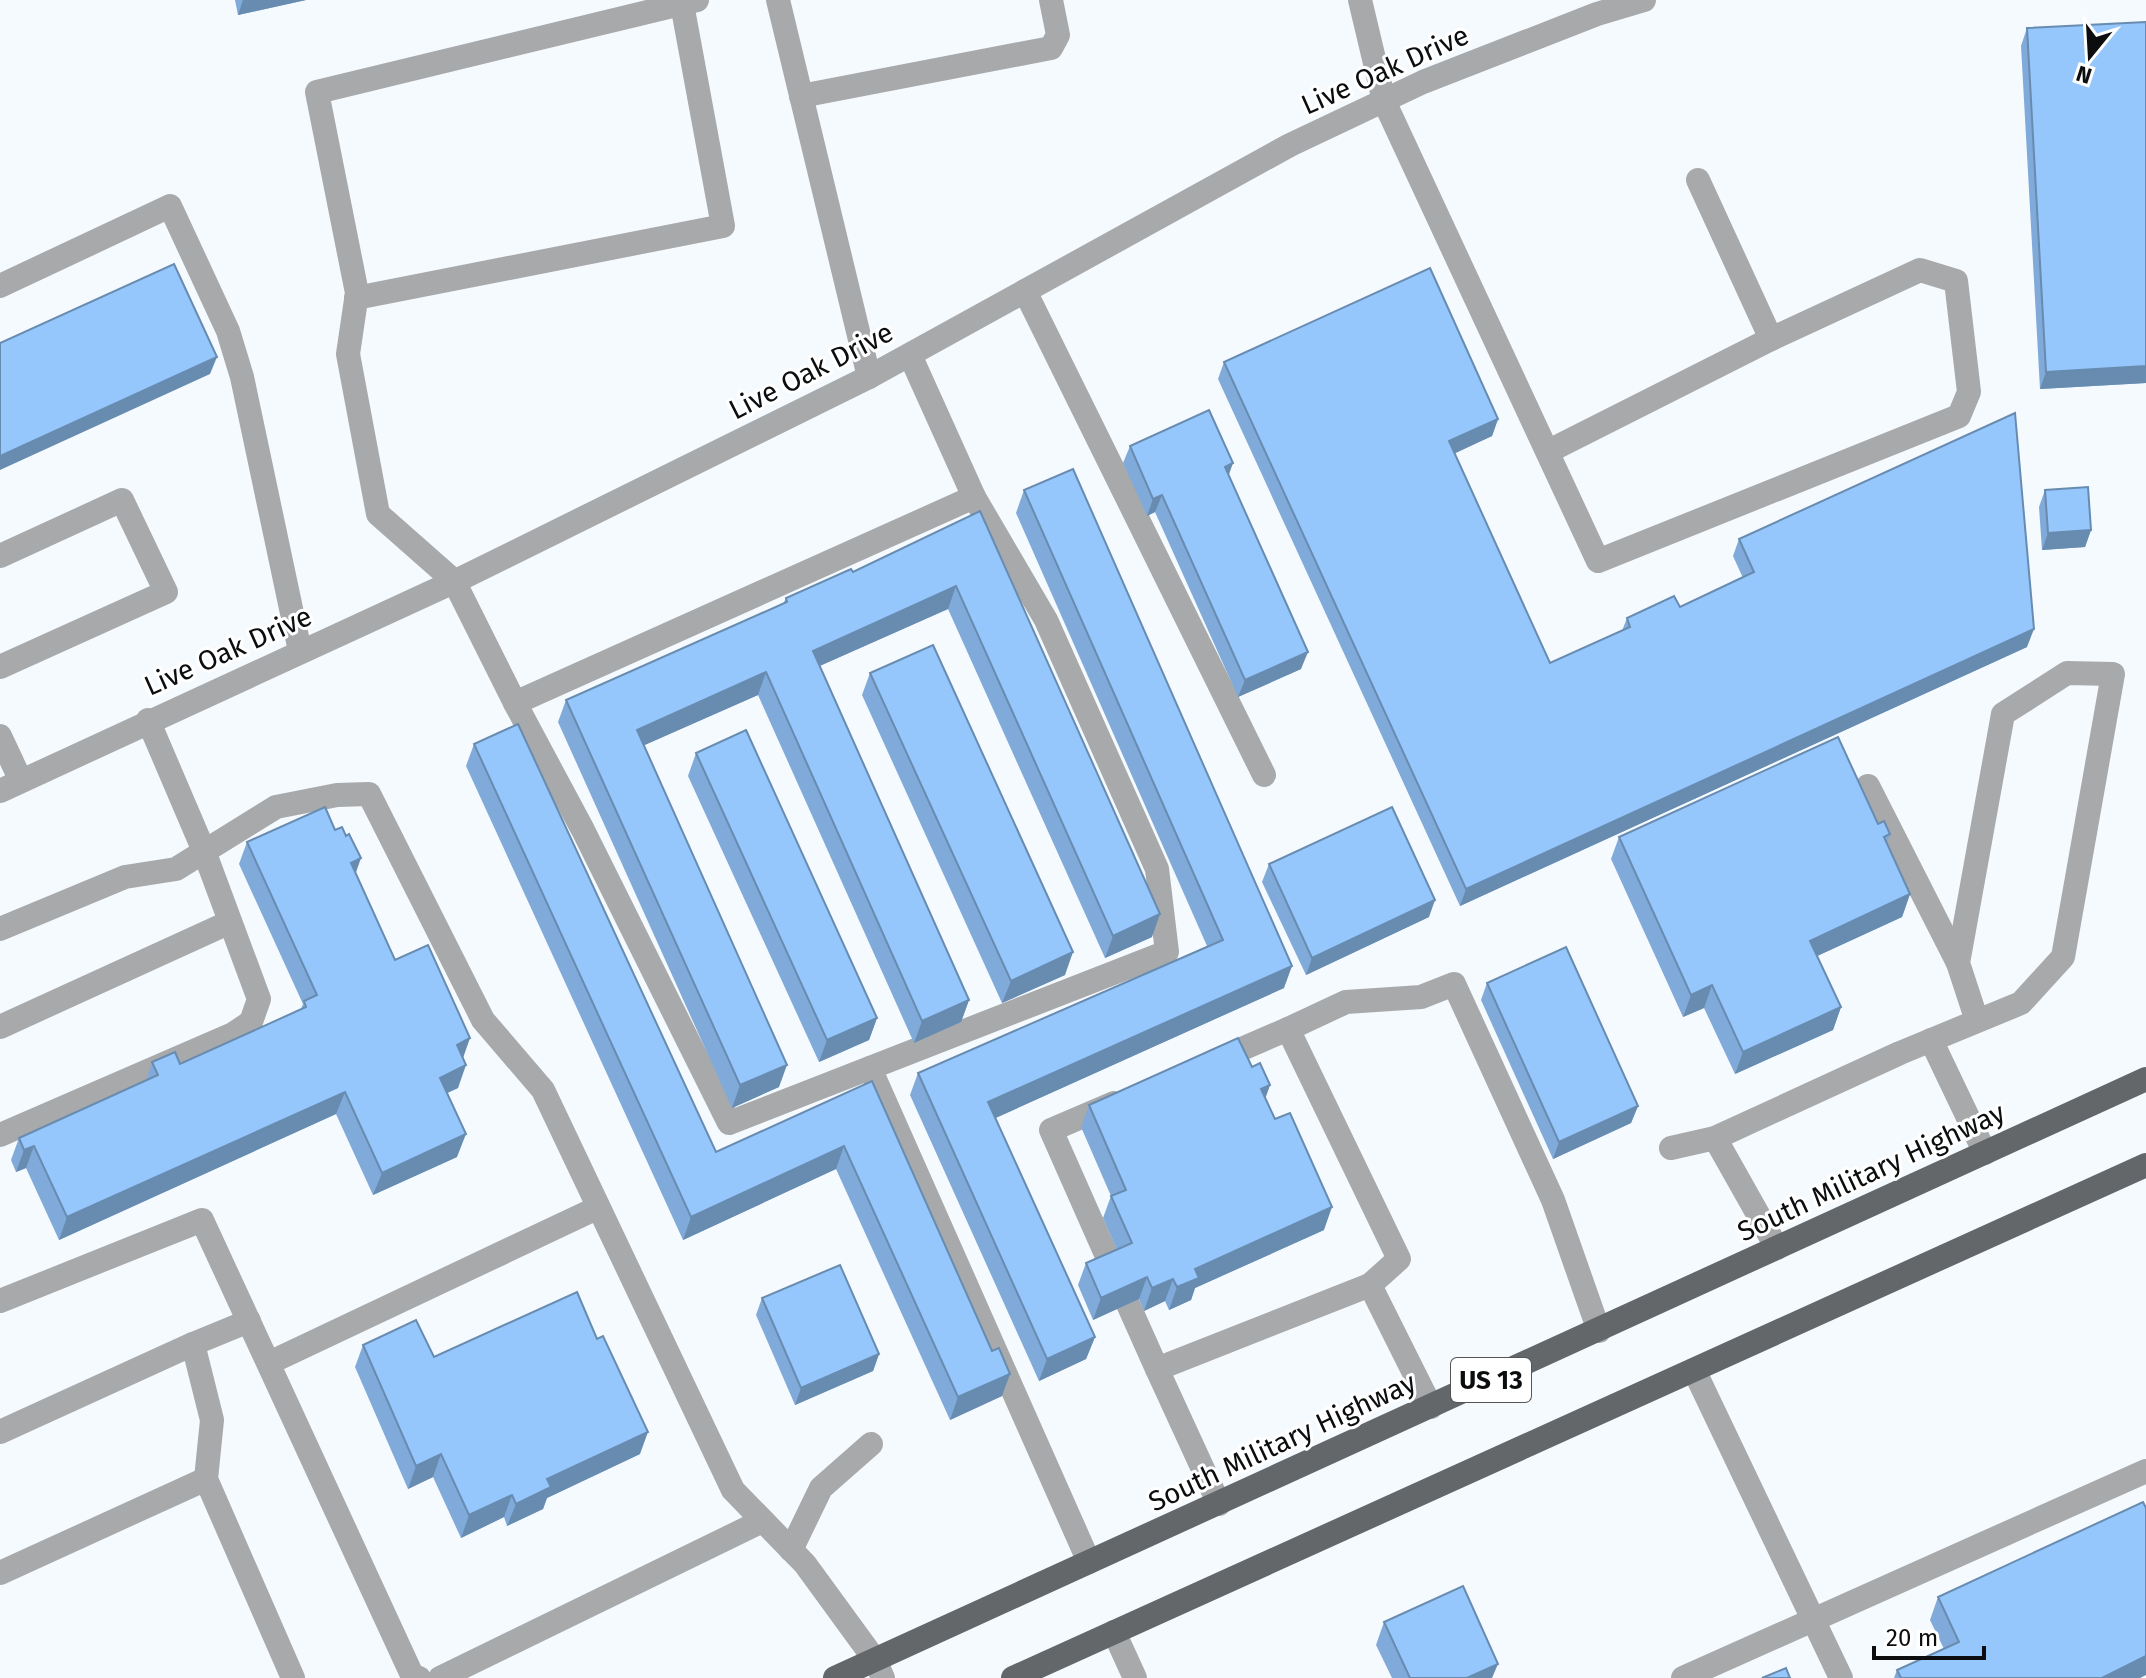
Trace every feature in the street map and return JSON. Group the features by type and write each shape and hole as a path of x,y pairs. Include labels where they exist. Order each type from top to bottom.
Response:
{"main road":[{"name":"South Military Highway","path":"835,1678 879,1669 1089,1562 2146,1079"},
{"name":"US 13","path":"1013,1678 2146,1165"}],"street":[{"path":"778,0 869,377"},
{"path":"801,96 1051,48 1058,35 1051,0"},
{"path":"1360,0 1384,101 1598,561 1959,416 1969,392 1956,281 1920,270 1771,339 1549,451"},
{"name":"Live Oak Drive","path":"10,786 454,581 869,377 1290,145 1384,101 1597,14 1644,0"},
{"path":"356,298 723,226 689,2 317,92 356,298 348,354 378,514 454,581 729,1123 1167,952 1157,869 1046,620 974,497 910,355"},
{"path":"1698,180 1771,339"},
{"path":"0,286 170,206 228,331 242,377 300,651"},
{"path":"1025,291 1264,775"},
{"path":"515,703 974,497"},
{"path":"0,556 122,500 166,592 0,667"},
{"path":"1671,1148 1715,1138 1931,1040 2021,1003 2063,957 2113,674 2067,673 2003,714 1958,963"},
{"path":"0,1135 233,1034 251,1022 259,999 204,851 148,720"},
{"path":"0,736 10,786"},
{"path":"1868,786 1958,963 1977,1021"},
{"path":"0,929 125,877 176,869 276,807 337,795 369,794 483,1020 543,1090 733,1490 791,1550 879,1669"},
{"path":"0,1027 230,922"},
{"path":"1190,1071 1346,1002 1421,997 1454,984 1553,1200 1599,1331"},
{"path":"1157,1369 1370,1285 1399,1259 1288,1029"},
{"path":"1931,1040 1985,1153"},
{"path":"870,1068 1089,1562"},
{"path":"1113,1270 1051,1130 1135,1094"},
{"path":"1715,1138 1777,1248"},
{"path":"269,1363 597,1208"},
{"path":"0,1301 202,1220 412,1675 419,1678"},
{"path":"1370,1285 1431,1407"},
{"path":"1128,1304 1219,1504"},
{"path":"0,1432 249,1321"},
{"path":"193,1344 212,1420 206,1479 293,1678"},
{"path":"1694,1370 1841,1678"},
{"path":"791,1550 821,1488 871,1444"},
{"path":"1683,1678 2146,1471"},
{"path":"0,1573 206,1479"},
{"path":"440,1678 762,1521"},
{"path":"1114,1632 1135,1678"}],"building":[{"path":"2146,22 2146,366 2046,372 2027,28"},
{"path":"174,264 217,357 0,456 0,343"},
{"path":"1430,268 1498,419 1449,441 1550,663 1630,627 1627,618 1674,596 1680,607 1754,572 1739,539 2015,413 2034,629 1466,889 1224,362"},
{"path":"1209,410 1233,463 1225,467 1308,652 1245,680 1162,495 1153,499 1130,446"},
{"path":"1073,469 1292,966 988,1102 1095,1337 1047,1359 918,1073 1223,940 1024,490"},
{"path":"2088,487 2091,530 2048,533 2045,490"},
{"path":"980,511 1160,914 1113,936 956,586 813,651 969,1000 922,1021 766,672 637,730 787,1065 740,1085 566,700 787,602 786,598 851,569 853,572"},
{"path":"933,645 1073,952 1011,981 870,673"},
{"path":"518,724 716,1152 872,1081 992,1351 999,1348 1010,1374 958,1397 844,1146 691,1217 474,744"},
{"path":"746,730 877,1018 827,1040 696,753"},
{"path":"1838,737 1878,824 1884,821 1890,834 1884,837 1910,894 1810,941 1841,1007 1743,1052 1712,985 1691,995 1619,837"},
{"path":"325,807 335,830 342,827 346,836 349,834 361,858 351,863 395,960 428,945 470,1038 457,1045 466,1065 440,1078 466,1134 382,1173 345,1092 67,1217 34,1146 24,1150 19,1138 158,1075 152,1062 175,1052 180,1064 306,1007 304,1001 317,995 247,842"},
{"path":"1392,807 1435,900 1312,958 1269,864"},
{"path":"1566,947 1638,1106 1559,1142 1487,983"},
{"path":"1238,1038 1252,1067 1260,1063 1270,1085 1261,1089 1275,1119 1290,1113 1332,1207 1195,1269 1199,1278 1177,1287 1173,1279 1152,1288 1147,1277 1101,1298 1086,1263 1132,1243 1111,1196 1126,1190 1089,1105"},
{"path":"840,1265 879,1354 801,1388 762,1298"},
{"path":"577,1292 597,1339 603,1336 648,1432 547,1479 551,1487 516,1504 512,1495 469,1515 441,1454 416,1466 363,1345 416,1320 434,1357"},
{"path":"2143,1502 2146,1508 2146,1656 2102,1678 1901,1678 1897,1670 1959,1642 1938,1597"},
{"path":"1463,1586 1498,1664 1467,1678 1410,1678 1384,1622"},
{"path":"1786,1668 1790,1678 1762,1678"}]}
